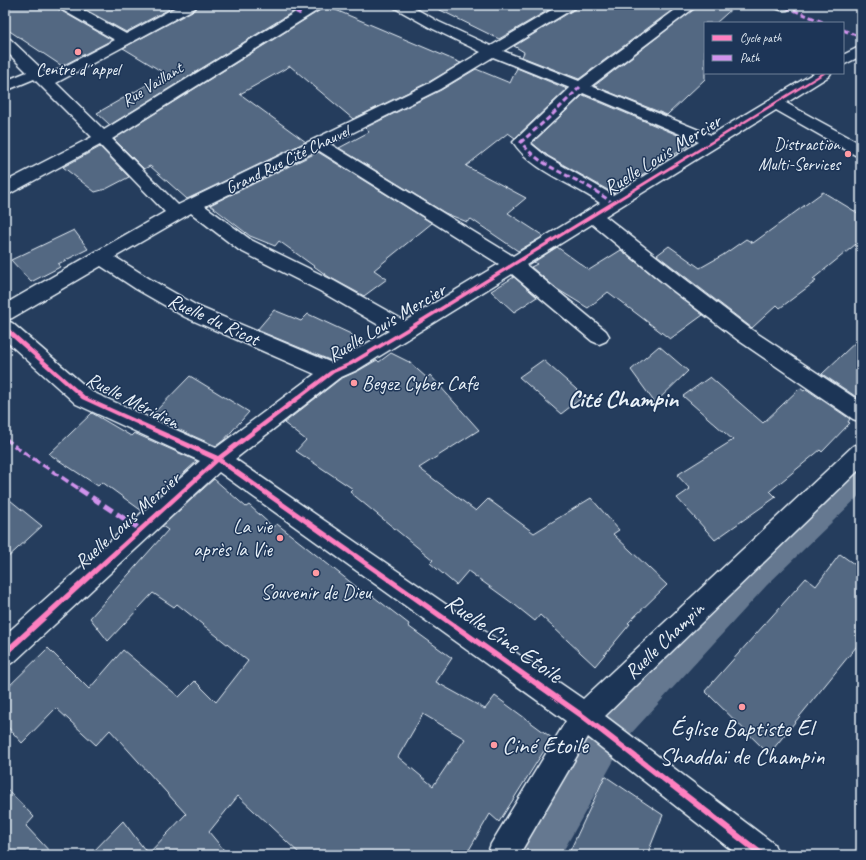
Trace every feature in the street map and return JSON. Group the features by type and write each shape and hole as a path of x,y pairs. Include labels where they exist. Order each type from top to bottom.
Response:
{"street":[{"path":"64,5 126,40"},
{"path":"5,87 42,78 126,40 190,5"},
{"name":"Rue Vaillant","path":"5,189 102,138 316,5"},
{"path":"400,5 430,22 492,52 655,116 712,142"},
{"name":"Grand Rue Cité Chauvel","path":"5,313 64,277 176,213 435,86 569,5"},
{"path":"613,203 589,187 546,164 524,147 521,142 552,115 580,87 691,5"},
{"path":"780,5 786,7 788,5"},
{"path":"5,42 176,213"},
{"path":"844,60 861,50"},
{"name":"Ruelle Louis Mercier","path":"5,653 218,459 332,372 350,364 822,74"},
{"path":"775,103 861,151"},
{"path":"318,143 512,264 599,336"},
{"path":"193,205 245,245 328,286 405,330"},
{"path":"593,215 678,284 745,335 861,413"},
{"name":"Ruelle du Ricot","path":"101,257 143,284 192,312 332,372"},
{"name":"Ruelle Méridien","path":"5,328 84,398 218,459"},
{"name":"Ruelle Champin","path":"502,855 584,717 861,453"},
{"name":"Ruelle Cine Etoile","path":"218,459 584,717 763,855"}],"building":[{"path":"5,5 56,5 58,9 112,40 62,66 5,28"},
{"path":"77,5 177,5 126,32"},
{"path":"198,5 304,5 110,125 97,113 166,74 123,48 196,9"},
{"path":"324,5 461,63 429,82 353,119 290,66 240,94 306,142 187,199 150,166 144,169 114,139 322,9"},
{"path":"430,5 557,5 499,39"},
{"path":"577,5 679,5 579,79 522,57 524,52 514,46 575,9"},
{"path":"699,5 736,5 717,22 704,22 705,79 667,115 594,86"},
{"path":"517,68 567,89 515,138 508,133 466,166 526,198 508,213 542,235 542,237 518,251 471,219 467,222 445,213 339,148 369,132 365,128 441,90 476,69 510,83"},
{"path":"583,95 694,142 613,193 548,156 532,143"},
{"path":"100,147 129,177 106,189 95,192 63,167"},
{"path":"318,152 432,223 374,270 387,279 364,296 329,277 279,241 275,246 250,236 210,205"},
{"path":"823,192 861,215 861,240 813,279 816,281 780,308 777,305 752,328 657,255 669,246 700,268 723,255 746,239 753,243"},
{"path":"74,230 88,249 58,264 60,267 31,282 11,260"},
{"path":"557,247 589,270 621,250 703,315 670,339 608,292 588,308 557,289 531,267 537,264 534,262"},
{"path":"514,277 537,297 514,312 491,291"},
{"path":"274,310 301,321 308,314 351,334 361,345 332,361 257,330"},
{"path":"861,337 861,400 822,374"},
{"path":"659,346 688,371 655,403 631,370"},
{"path":"391,353 409,362 427,378 430,375 479,430 419,468 476,511 488,499 534,533 591,498 619,530 613,534 667,585 628,623 630,624 595,666 540,615 535,621 468,571 456,585 430,563 433,560 350,492 353,489 296,451 306,440 284,423 340,379 377,360 379,362"},
{"path":"543,360 584,396 561,414 519,377"},
{"path":"190,376 249,412 224,440 216,446 150,417"},
{"path":"710,377 763,423 800,388 804,391 806,389 850,419 848,422 850,423 822,452 820,450 770,491 776,497 715,540 677,498 690,489 677,475 733,440 683,396"},
{"path":"92,413 131,436 134,433 197,461 142,511 102,482 98,486 49,454"},
{"path":"214,479 246,507 249,505 273,527 277,524 368,596 370,594 409,624 408,626 452,658 436,682 485,709 495,696 552,738 499,822 490,814 466,855 301,855 238,796 209,832 228,855 90,855 123,821 148,854 186,814 110,730 96,745 56,708 22,743 5,724 5,690 48,648 89,689 123,650 179,697 195,681 216,702 248,661 177,604 174,607 153,593 108,641 90,618 168,530 162,526","holes":["423,714 465,739 433,786 398,757"]},
{"path":"5,496 42,526 5,560"},
{"path":"840,554 861,569 861,641 769,754 705,691 806,578 816,586"},
{"path":"605,776 663,815 647,855 568,855"},
{"path":"5,787 34,817 26,826 53,855 5,855"}],"waterway":[{"path":"537,855 612,725 755,573 861,473"}],"marked path":[{"path":"280,5 301,14"},
{"path":"786,7 823,22"},
{"path":"844,30 861,37"},
{"path":"580,87 552,115 521,142 526,149 542,161 590,188 613,203"},
{"path":"5,438 17,448 140,529"}],"cycle path":[{"path":"5,653 218,459 332,372 350,364 405,331 822,74"},
{"path":"5,328 84,398 218,459 584,717 763,855"}],"place":[{"name":"Centre d´appel","path":"78,52"},
{"name":"Distraction Multi-Services","path":"848,154"},
{"name":"Begez Cyber Cafe","path":"354,383"},
{"name":"La vie après la Vie","path":"280,538"},
{"name":"Souvenir de Dieu","path":"316,573"},
{"name":"Église Baptiste El Shaddaï de Champin","path":"742,707"},
{"name":"Ciné Etoile","path":"494,745"}],"district":[{"name":"Cité Champin","path":"623,399"}]}
